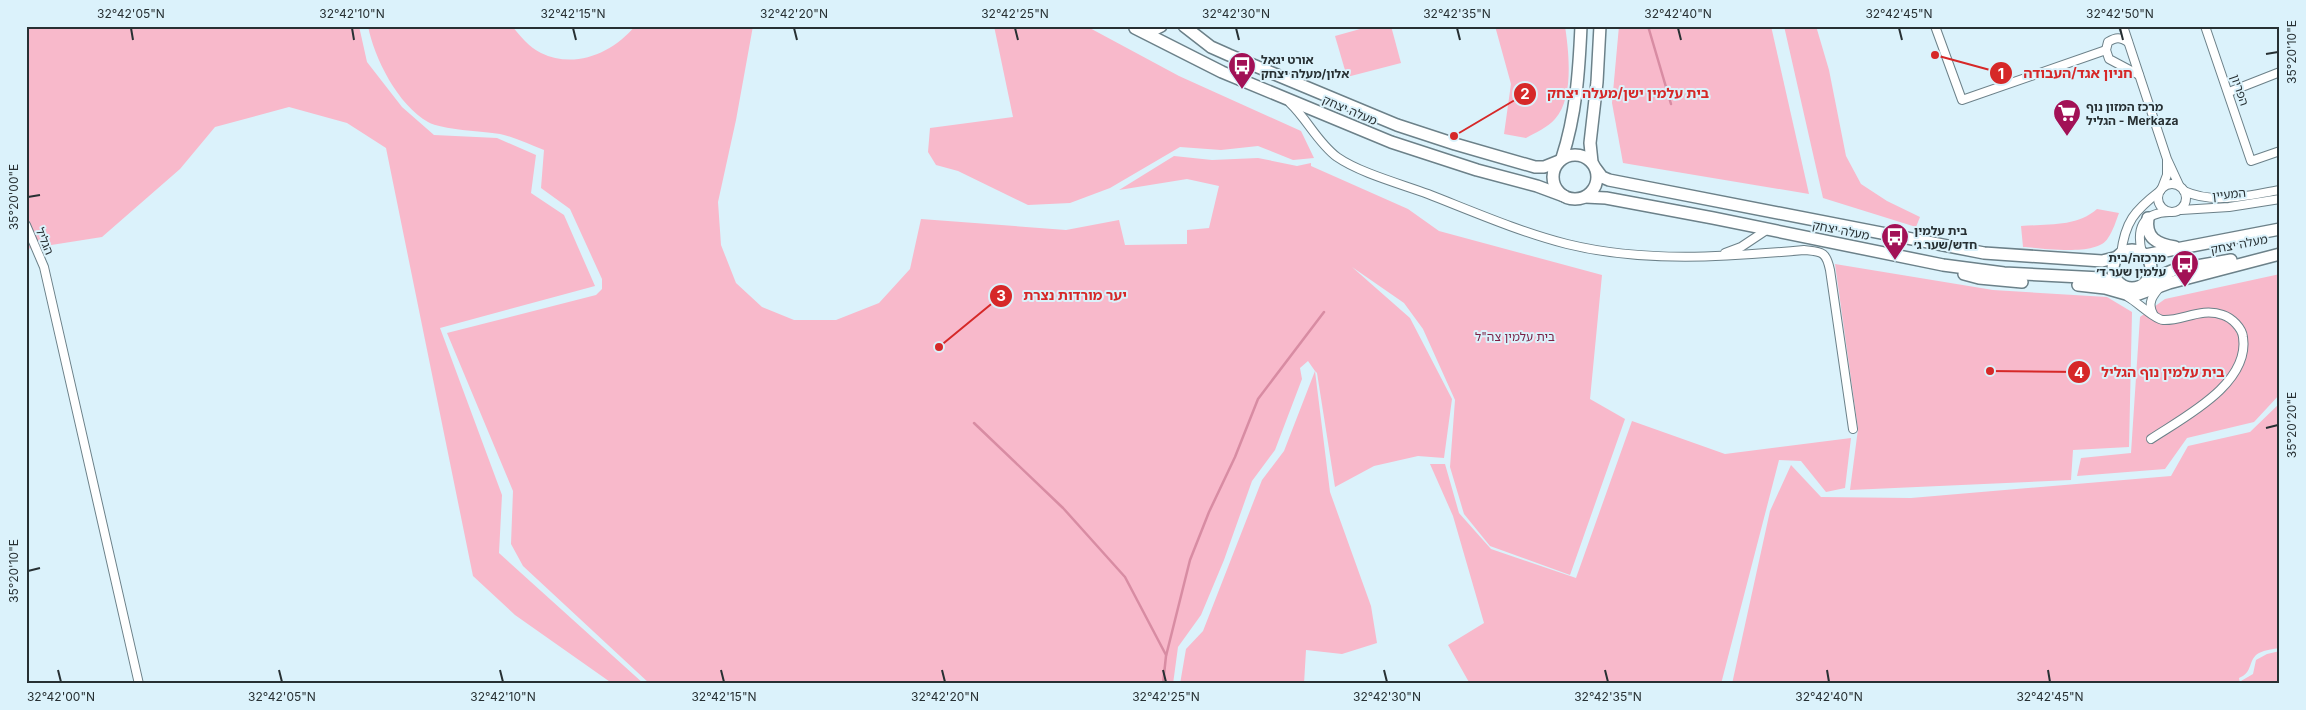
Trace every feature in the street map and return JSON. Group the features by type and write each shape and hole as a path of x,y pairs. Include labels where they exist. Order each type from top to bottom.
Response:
{"street":[{"path":"1133,27 1149,32 1161,26"},
{"name":"מעלה יצחק","path":"1184,26 1211,47 1397,125 1535,167 1544,167 1560,160"},
{"path":"1581,26 1578,80 1573,121 1560,160 1555,167 1553,180 1558,192 1571,199 1585,197 1595,188 1598,175 1590,143 1597,82 1600,26"},
{"path":"1935,26 1962,100 2106,50"},
{"path":"2123,26 2167,158 2182,188 2186,202 2181,210 2158,213 2148,218 2141,226 2143,254 2150,267 2149,276 2146,282 2134,288 2124,290"},
{"name":"הפריון","path":"2206,26 2251,161 2280,151"},
{"name":"מעלה יצחק","path":"1133,27 1222,72 1399,145 1537,186 1564,196"},
{"path":"2128,42 2120,38 2115,38 2108,42 2106,50 2109,59 2140,75"},
{"path":"2229,92 2280,72"},
{"path":"1286,99 1303,116 1326,147 1338,157 1351,164 1448,202 1567,244 1638,254 1719,256 1804,250 1821,252 1827,257 1853,429"},
{"path":"1560,160 1568,156 1581,155 1594,165"},
{"path":"2167,158 2167,175 2158,201 2160,206 2169,212"},
{"name":"מעלה יצחק","path":"1594,165 1602,176 1609,180 1946,247 2054,259 2102,261 2119,255"},
{"path":"2151,439 2221,391 2241,362 2245,346 2242,332 2234,322 2224,315 2195,313 2164,320 2158,319 2124,290 2114,276 2113,269 2130,219 2144,203 2169,184 2182,188"},
{"name":"המעיין","path":"2182,188 2196,196 2212,199 2280,190"},
{"name":"מעלה יצחק","path":"1585,197 1606,198 1927,261 2004,273 2101,278 2124,290"},
{"name":"המעיין","path":"2181,210 2280,199"},
{"path":"2148,218 2148,232 2156,242 2184,248"},
{"name":"הגליל","path":"26,225 44,267 139,684"},
{"path":"1719,256 1740,247 1768,229"},
{"name":"מעלה יצחק","path":"2143,254 2280,229"},
{"path":"2119,255 2133,250 2143,254"},
{"path":"2124,290 2133,296 2144,294 2161,286 2280,252"},
{"name":"מעלה יצחק","path":"2146,282 2174,270 2280,252"},
{"path":"2154,315 2150,304 2152,297 2161,286"}],"green space":[{"path":"26,26 359,26 367,62 402,107 434,135 497,138 536,155 531,193 564,215 595,286 440,328 502,495 499,553 644,684 613,684 515,615 473,576 386,148 347,123 289,107 215,127 180,169 102,237 26,249"},
{"name":"בית עלמין צה\"ל","path":"368,26 512,26 525,41 541,53 554,58 579,59 604,51 626,36 635,26 753,26 736,120 718,202 721,245 736,283 762,307 794,320 836,320 879,303 910,269 921,219 1066,230 1119,220 1125,245 1187,244 1187,230 1209,228 1219,186 1187,179 1119,190 1174,156 1212,160 1258,158 1297,166 1311,163 1311,166 1408,209 1439,231 1602,275 1590,399 1625,419 1570,575 1490,546 1464,514 1450,467 1455,400 1423,329 1404,303 1352,267 1410,318 1452,399 1444,458 1418,456 1374,466 1335,487 1317,373 1308,361 1300,368 1302,379 1275,450 1252,481 1224,560 1201,615 1178,647 1173,684 650,684 523,566 511,544 513,491 447,333 596,295 602,289 602,279 570,209 541,188 544,150 500,134 452,129 428,122 417,114 397,93 382,66"},
{"path":"994,26 1086,26 1179,76 1301,131 1314,158 1293,160 1258,146 1221,150 1180,147 1110,188 1070,203 1028,205 958,171 936,165 928,152 930,128 1013,117"},
{"path":"1371,26 1391,26 1401,63 1347,77 1335,36"},
{"path":"1495,26 1565,26 1569,75 1565,99 1561,110 1552,122 1526,138 1504,134 1511,84"},
{"path":"1619,26 1771,26 1809,194 1623,163 1612,103"},
{"path":"1784,26 1816,26 1829,70 1846,156 1861,184 1887,201 1920,217 1916,227 1823,198"},
{"path":"2097,209 2119,213 2110,235 2102,244 2093,248 2069,250 2023,247 2021,226 2071,222 2089,215"},
{"path":"1835,264 1993,290 2107,297 2132,312 2129,447 2073,450 2071,480 1850,490 1858,429"},
{"path":"2280,274 2280,394 2254,422 2187,438 2165,469 2077,476 2081,458 2131,453 2140,317 2165,299"},
{"path":"1315,371 1330,492 1371,606 1377,643 1342,654 1306,650 1304,684 1180,684 1186,649 1203,631 1262,480 1284,451"},
{"path":"2280,403 2280,648 2264,651 2255,656 2247,673 2239,678 2240,684 1732,684 1770,511 1791,465 1821,497 1911,498 2171,476 2188,446 2250,432"},
{"path":"1632,421 1725,454 1851,438 1845,488 1826,492 1801,461 1779,460 1721,684 1470,684 1448,645 1484,623 1453,516 1430,464 1445,464 1459,513 1491,549 1576,578"},
{"path":"2280,651 2280,684 2242,684 2241,681 2253,674 2256,660 2267,654"}],"waterway":[{"path":"1648,26 1671,104"},
{"path":"1163,684 1166,656 1190,560 1209,512 1235,457 1258,399 1324,312"},
{"path":"974,423 1063,508 1125,577 1166,655"}],"place":[{"name":"חניון אגד/העבודה","path":"1935,55"},
{"name":"אורט יגאל אלון/מעלה יצחק","path":"1242,90"},
{"name":"בית עלמין ישן/מעלה יצחק","path":"1454,136"},
{"name":"מרכז המזון נוף הגליל - Merkaza","path":"2067,137"},
{"name":"בית עלמין חדש/שער ג׳","path":"1895,261"},
{"name":"מרכזה/בית עלמין שער ד׳","path":"2185,288"},
{"name":"יער מורדות נצרת","path":"939,347"},
{"name":"בית עלמין נוף הגליל","path":"1990,371"}]}
